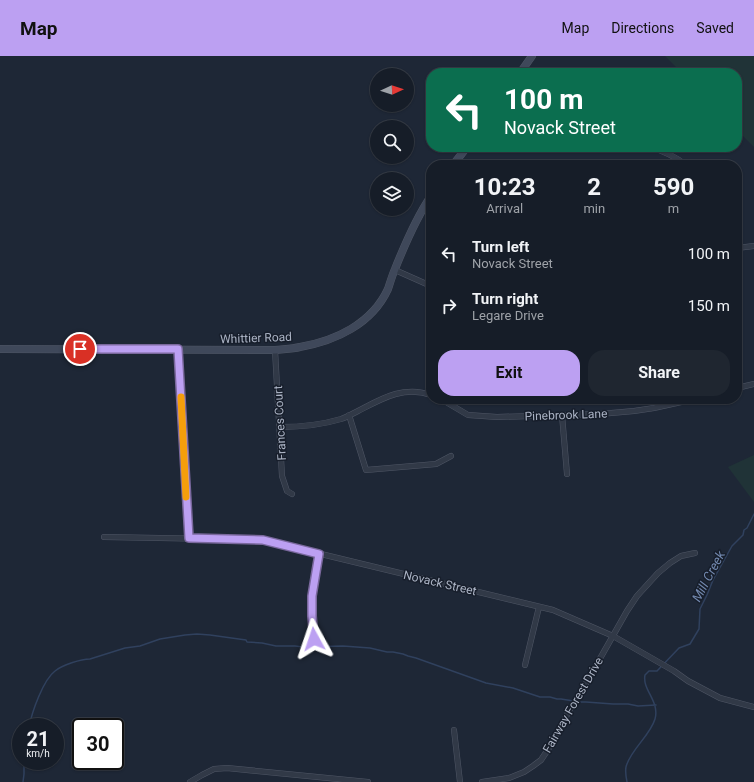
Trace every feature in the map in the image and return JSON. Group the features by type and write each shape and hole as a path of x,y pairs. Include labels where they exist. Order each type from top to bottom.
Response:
{"street":[{"path":"524,68 532,56"},
{"path":"457,160 463,152"},
{"path":"664,152 679,160"},
{"name":"Whittier Road","path":"0,349 275,350 298,348 321,342 338,336 355,327 368,316 382,298 388,289 413,228 426,205"},
{"path":"742,247 754,246"},
{"path":"395,270 426,284"},
{"path":"178,349 189,538"},
{"name":"Frances Court","path":"275,350 282,476 287,491 292,494"},
{"path":"742,387 754,384"},
{"path":"280,427 317,424 342,419 389,396 409,391 426,394"},
{"name":"Pinebrook Lane","path":"449,404 468,415 497,417 600,414 634,411 672,404"},
{"path":"562,415 567,474"},
{"path":"349,416 366,470 436,464 451,456"},
{"name":"Novack Street","path":"104,537 263,540 553,610 613,636 688,681 720,698 754,707"},
{"name":"Fairway Forest Drive","path":"482,782 509,778 524,772 541,760 627,611 642,590 658,574 676,560 686,554 695,553"},
{"path":"314,639 312,596 319,554"},
{"path":"525,665 539,607"},
{"path":"454,730 460,782"},
{"path":"190,782 214,769 227,768 368,782"}],"green space":[{"path":"665,56 754,56 754,147 742,135 742,68 677,68"},
{"path":"754,455 754,502 728,467"}],"waterway":[{"name":"Mill Creek","path":"627,782 626,767 628,761 649,731 655,719 655,707 646,686 645,675 649,671 657,671 679,648 690,644 699,629 700,609 713,580 732,546 743,535 744,530 747,528 754,514"},
{"path":"32,718 35,705 46,681 58,669 77,661 90,659 125,648 140,646 160,639 197,634 246,640 247,642 276,646 343,646 370,648 403,654 486,683 513,688 540,697 550,697 580,702 628,704 638,706 656,705"},
{"path":"23,782 24,770"}],"slow traffic":[{"path":"181,397 186,497"}],"route":[{"path":"80,349 178,349 189,538 263,540 319,554 312,596 314,639"}]}
